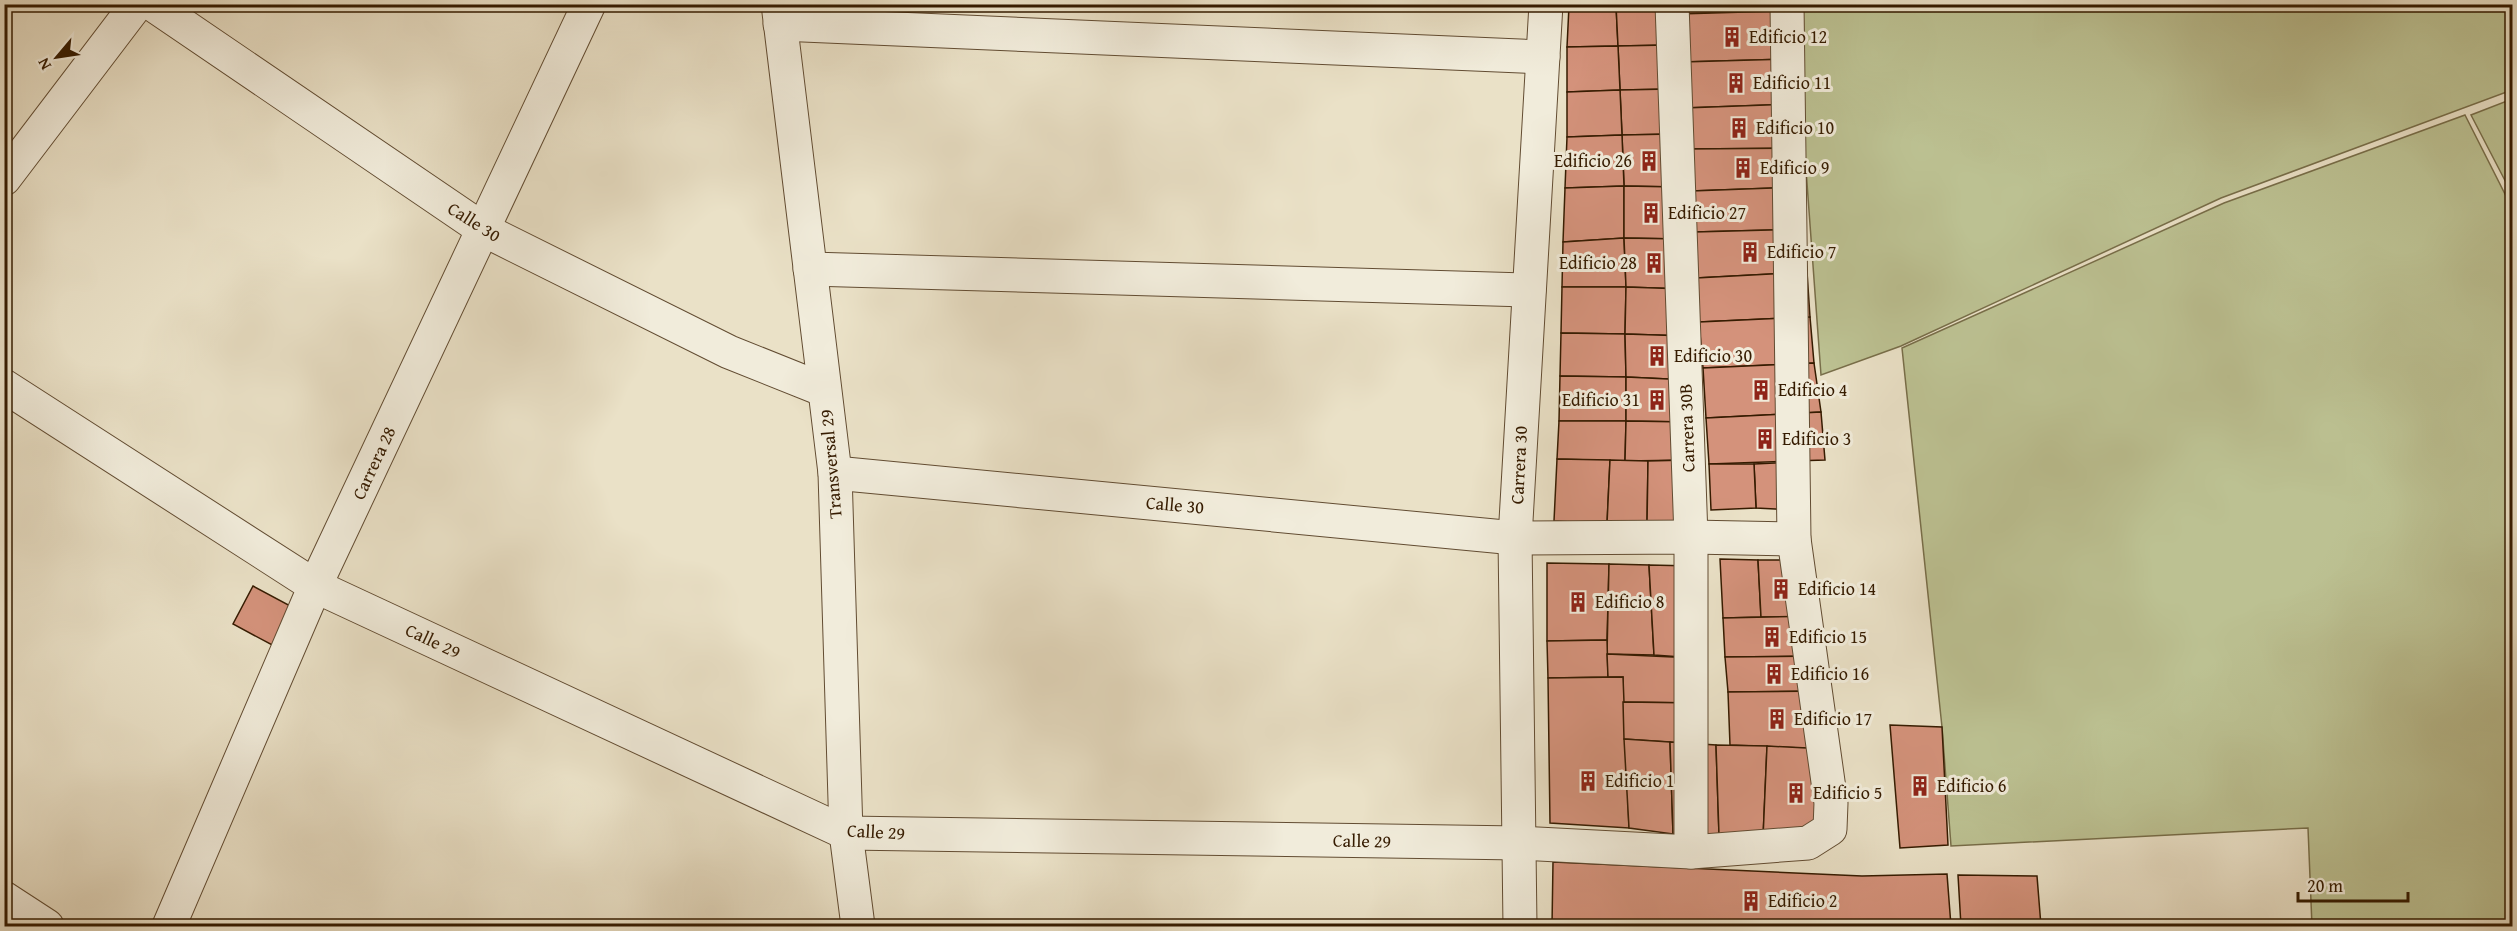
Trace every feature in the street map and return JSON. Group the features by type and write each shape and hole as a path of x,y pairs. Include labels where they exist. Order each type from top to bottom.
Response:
{"street":[{"path":"4,179 137,4"},
{"name":"Calle 30","path":"152,4 484,230 729,352 824,390"},
{"name":"Carrera 28","path":"169,927 315,586 589,4"},
{"name":"Carrera 30","path":"1520,927 1515,537 1546,4"},
{"name":"Carrera 30B","path":"1672,4 1691,537 1690,852"},
{"path":"1787,4 1794,539"},
{"path":"779,14 1543,57"},
{"name":"Transversal 29","path":"779,14 835,473 846,833 858,927"},
{"path":"810,269 1529,290"},
{"name":"Calle 29","path":"4,386 315,586 846,833 1519,843 1690,852 1808,843 1830,829 1831,802 1794,539"},
{"name":"Calle 30","path":"835,473 1515,537 1794,539"},
{"path":"4,898 47,927"}],"green space":[{"path":"1794,5 2512,5 2512,90 2221,198 1901,346 1821,375"},
{"path":"2512,99 2512,194 2471,115"},
{"path":"2465,115 2512,208 2512,926 2312,926 2308,828 1951,846 1942,727 1902,348 2224,203"}],"building":[{"path":"1679,4 1781,4 1781,11 1679,14"},
{"path":"1616,5 1618,46 1567,47 1569,6"},
{"path":"1616,5 1665,5 1668,45 1618,46"},
{"name":"Edificio 12","path":"1781,11 1787,59 1682,62 1679,14"},
{"path":"1668,45 1671,89 1620,90 1618,46"},
{"path":"1618,46 1620,90 1567,92 1567,47"},
{"name":"Edificio 11","path":"1787,59 1791,104 1684,108 1682,62"},
{"path":"1671,89 1673,134 1622,135 1620,90"},
{"path":"1620,90 1622,135 1567,137 1567,92"},
{"name":"Edificio 10","path":"1791,104 1796,148 1687,149 1684,108"},
{"name":"Edificio 26","path":"1673,134 1677,187 1624,186 1622,135"},
{"path":"1622,135 1624,186 1565,188 1567,137"},
{"name":"Edificio 9","path":"1796,148 1799,187 1691,191 1687,149"},
{"path":"1624,186 1624,238 1563,242 1565,188"},
{"name":"Edificio 27","path":"1624,186 1677,187 1680,239 1624,238"},
{"path":"1799,187 1803,229 1694,232 1691,191"},
{"name":"Edificio 7","path":"1803,229 1807,272 1696,278 1694,232"},
{"path":"1624,238 1626,287 1562,287 1563,242"},
{"name":"Edificio 28","path":"1624,238 1680,239 1684,289 1626,287"},
{"path":"1807,272 1810,317 1699,322 1696,278"},
{"path":"1562,287 1626,287 1625,334 1561,333"},
{"path":"1626,287 1684,289 1687,336 1625,334"},
{"path":"1810,317 1814,363 1703,368 1699,322"},
{"path":"1561,333 1625,334 1626,377 1560,376"},
{"name":"Edificio 30","path":"1625,334 1687,336 1689,380 1626,377"},
{"name":"Edificio 4","path":"1814,363 1821,412 1706,418 1703,368"},
{"path":"1560,376 1626,377 1626,421 1559,421"},
{"name":"Edificio 31","path":"1626,377 1689,380 1688,422 1626,421"},
{"name":"Edificio 3","path":"1821,412 1825,460 1709,464 1706,418"},
{"path":"1559,421 1626,421 1625,461 1557,459"},
{"path":"1626,421 1688,422 1688,460 1625,461"},
{"path":"1557,459 1610,460 1607,524 1554,521"},
{"path":"1610,460 1648,461 1647,525 1607,524"},
{"path":"1688,460 1689,524 1647,525 1648,461"},
{"path":"1795,462 1796,510 1756,508 1754,464"},
{"path":"1709,464 1754,464 1756,508 1711,510"},
{"path":"1720,559 1758,560 1761,617 1723,618"},
{"name":"Edificio 14","path":"1758,560 1801,560 1805,617 1761,617"},
{"name":"Edificio 8","path":"1547,563 1609,564 1607,640 1547,641"},
{"path":"1609,564 1649,565 1654,655 1607,654"},
{"path":"1649,565 1692,566 1695,658 1654,655"},
{"path":"253,586 296,609 276,647 233,624"},
{"name":"Edificio 15","path":"1819,616 1820,656 1725,657 1723,618"},
{"path":"1607,640 1608,677 1548,678 1547,641"},
{"path":"1607,654 1695,658 1697,703 1623,702 1623,677 1608,677"},
{"name":"Edificio 16","path":"1820,656 1822,691 1728,692 1725,657"},
{"name":"Edificio 1","path":"1623,677 1629,828 1550,823 1548,678"},
{"name":"Edificio 17","path":"1822,691 1826,749 1730,745 1728,692"},
{"path":"1623,702 1697,703 1697,744 1624,739"},
{"name":"Edificio 6","path":"1890,725 1942,727 1948,845 1900,848"},
{"path":"1624,739 1670,742 1673,834 1629,828"},
{"path":"1670,742 1716,745 1719,835 1673,834"},
{"path":"1716,745 1767,746 1763,838 1719,835"},
{"name":"Edificio 5","path":"1767,746 1826,749 1827,840 1763,838"},
{"name":"Edificio 2","path":"1553,862 1862,876 1947,874 1951,926 1552,926"},
{"path":"1958,875 2037,876 2041,926 1961,926"}],"place":[{"name":"Edificio 12","path":"1732,37"},
{"name":"Edificio 11","path":"1736,83"},
{"name":"Edificio 10","path":"1739,128"},
{"name":"Edificio 26","path":"1649,161"},
{"name":"Edificio 9","path":"1743,168"},
{"name":"Edificio 27","path":"1651,213"},
{"name":"Edificio 7","path":"1750,252"},
{"name":"Edificio 28","path":"1654,263"},
{"name":"Edificio 30","path":"1657,356"},
{"name":"Edificio 4","path":"1761,390"},
{"name":"Edificio 31","path":"1657,400"},
{"name":"Edificio 3","path":"1765,439"},
{"name":"Edificio 14","path":"1781,589"},
{"name":"Edificio 8","path":"1578,602"},
{"name":"Edificio 15","path":"1772,637"},
{"name":"Edificio 16","path":"1774,674"},
{"name":"Edificio 17","path":"1777,719"},
{"name":"Edificio 1","path":"1588,781"},
{"name":"Edificio 6","path":"1920,786"},
{"name":"Edificio 5","path":"1796,793"},
{"name":"Edificio 2","path":"1751,901"}]}
